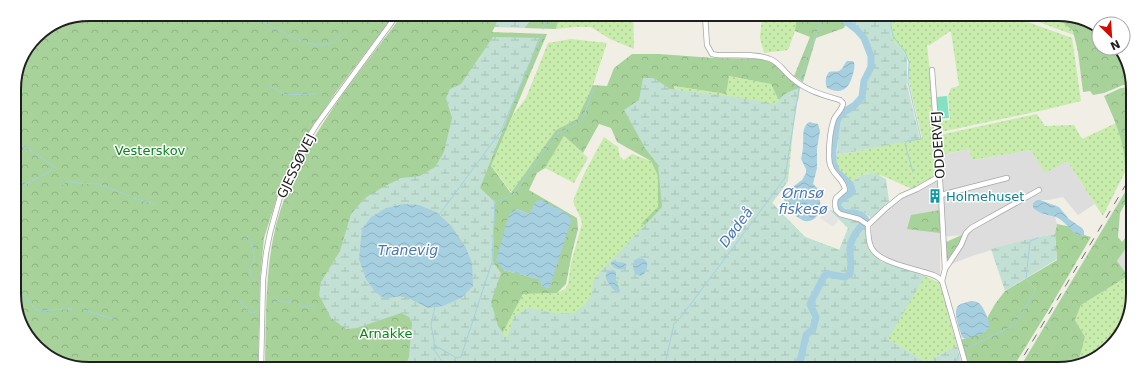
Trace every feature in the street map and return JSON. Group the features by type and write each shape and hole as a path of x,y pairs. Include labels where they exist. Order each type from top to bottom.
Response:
{"street":[{"name":"GJESSØVEJ","path":"261,362 263,280 266,253 281,192 302,148 317,124 393,21"},
{"path":"705,21 707,45 712,54 758,56 772,59 792,79 810,91 840,100 843,103 843,107 836,114 831,132 829,150 830,167 845,187 845,190 836,198 834,205 840,214 859,218 868,225"},
{"name":"ODDERVEJ","path":"932,70 945,269"},
{"path":"868,225 901,196 940,176"},
{"path":"941,195 1007,178"},
{"path":"965,362 942,281 945,269 961,245 966,233 971,228 1039,190"},
{"path":"868,225 869,241 874,252 879,256 888,261 936,276 942,281"}],"shaded area":[{"path":"969,149 972,160 1031,150 1067,161 1095,204 1078,215 1063,197 1040,200 1033,208 1045,215 1055,217 1057,224 1055,234 1032,238 972,256 949,265 946,261 957,248 963,235 940,237 940,275 899,263 876,252 871,241 872,224 876,218 899,200 938,175 937,156"},
{"path":"826,209 839,219 833,227 820,218"},
{"path":"1126,248 1126,274 1117,261"}],"green space":[{"name":"Vesterskov","path":"89,21 389,21 336,92 303,141 292,161 279,191 264,238 260,280 258,362 89,362 72,360 63,357 55,353 41,342 30,328 22,307 21,85 23,72 28,59 44,38 55,30 67,25 76,22"},
{"name":"Arnakke","path":"398,21 498,21 492,32 547,34 491,166 511,193 556,130 577,119 593,85 607,86 614,68 632,54 762,59 773,63 800,87 798,101 778,99 771,84 729,76 726,94 674,86 679,122 663,228 641,224 658,207 658,176 651,161 617,142 611,128 599,124 583,153 564,136 545,168 537,173 529,190 577,218 578,229 566,284 557,293 523,294 493,351 515,362 265,362 266,303 270,255 281,208 293,177 308,149 343,94","holes":["517,209 529,214 543,287 539,279 503,270"]},
{"path":"498,21 530,21 524,28 494,27"},
{"path":"530,21 558,21 556,29 524,28"},
{"path":"558,21 633,21 634,49 610,39 591,27 556,29"},
{"path":"762,21 796,21 795,31 788,50 764,53 760,38"},
{"path":"796,21 847,21 844,28 816,38 803,82 794,76 810,37 795,31"},
{"path":"851,21 890,21 892,39 903,50 907,58 907,85 920,139 837,155 839,121 842,117 859,106 865,95 866,85 872,72 874,62 872,53 861,29"},
{"path":"890,21 1025,21 1072,38 1081,101 941,132 938,130 937,121 950,120 948,96 951,88 959,86 951,32 949,32 930,45 927,45 936,125 938,175 915,189 881,176 868,173 861,175 851,183 838,172 834,156 922,138 909,82 909,61 903,50 892,39"},
{"path":"1036,21 1061,21 1073,31 1074,35"},
{"path":"1061,21 1075,23 1091,30 1091,56 1118,56 1125,76 1126,85 1104,93 1093,95 1090,91 1083,92 1078,52 1073,31"},
{"path":"493,37 539,38 480,188 495,202 493,262 501,273 491,302 498,326 507,338 514,316 529,308 558,314 574,313 585,305 592,294 593,280 662,207 658,165 645,148 624,110 639,100 643,78 654,78 670,89 776,104 786,94 799,88 789,154 788,181 772,203 805,237 839,250 848,228 829,210 862,212 869,217 865,231 867,246 871,253 882,262 925,276 888,339 926,362 407,362 409,357 412,323 409,317 401,313 357,328 346,329 331,318 319,295 321,282 340,251 351,214 365,198 401,178 420,176 435,167 444,152 452,118 446,98 450,89 461,84","holes":["436,212 451,226 466,248 429,308 411,299 400,296","613,270 620,291 614,291 606,279 606,273"]},
{"path":"571,39 607,43 593,85 577,119 556,130 512,193 491,166 513,115 526,98 548,43"},
{"path":"728,76 771,84 778,99 796,101 788,181 772,203 805,237 840,250 493,351 523,294 557,293 565,289 568,284 571,263 582,224 573,201 584,174 604,137 618,147 620,157 624,160 632,154 651,161 658,176 658,207 663,228 679,122 674,86 726,94"},
{"path":"1121,88 1126,88 1126,89 1126,172 1122,142 1104,96"},
{"path":"947,96 949,118 938,119 936,97"},
{"path":"1037,114 1045,126 1074,125 1082,139 1116,123 1126,161 1125,172 1103,216 1067,161 1045,173 1031,150 972,160 969,149 940,155 940,138 944,134"},
{"path":"564,136 588,158 574,183 545,168"},
{"path":"875,173 886,179 889,201 871,218 862,212 843,208 840,204 852,194 853,191 851,183 861,175"},
{"path":"1126,190 1126,202 1120,213 1118,237 1122,242 1126,237 1126,248 1117,261 1126,273 1126,277 1081,305 1075,320 1085,337 1079,358 1062,362 1023,362"},
{"path":"940,210 940,233 907,229 911,215"},
{"path":"1057,224 1069,227 1079,235 1091,237 1016,362 968,362 961,340 989,328 986,320 995,304 1005,291 1057,260 1055,234"},
{"path":"865,231 867,246 871,253 882,262 925,276 940,283 957,346 926,362 888,339 809,348"},
{"path":"964,234 957,248 946,261 946,242"},
{"path":"1055,234 1057,259 1005,291 991,249 1032,238"},
{"path":"1126,277 1124,311 1115,332 1099,348 1092,353 1079,358 1085,337 1075,320 1081,305"},
{"path":"957,346 961,362 926,362"}],"water":[{"path":"847,61 854,62 854,71 847,87 841,91 827,88 826,80 829,72 839,71"},
{"name":"Ørnsø fiskesø","path":"809,122 818,124 820,131 817,148 817,168 813,184 818,191 820,208 819,213 814,219 804,221 794,215 785,203 784,199 790,189 802,180 806,173 806,169 801,159 803,149 803,133 806,124"},
{"path":"541,200 561,210 572,218 549,289 543,287 538,279 503,270 496,260 509,214 517,209 529,214 536,201"},
{"path":"1037,200 1059,207 1069,219 1082,228 1084,235 1078,235 1059,219 1043,214 1033,208 1033,203"},
{"name":"Tranevig","path":"404,204 419,205 436,212 451,226 466,248 472,263 473,286 461,298 443,306 428,308 411,299 400,296 385,299 375,292 366,279 359,259 362,229 371,217 386,208"},
{"path":"639,258 644,259 647,262 646,270 641,276 635,274 633,267 635,260"},
{"path":"613,261 625,263 627,265 625,269 616,269 611,263"},
{"path":"613,270 616,272 616,279 620,291 618,293 611,287 606,277 607,272"},
{"path":"975,301 982,306 987,316 989,328 981,334 965,339 962,337 956,311 959,305"}],"waterway":[{"path":"543,29 545,21"},
{"name":"Dødeå","path":"800,79 806,58 822,21"},
{"path":"799,362 801,358 806,335 813,329 816,317 810,304 824,276 828,274 845,277 850,274 851,243 858,230 866,220 862,215 844,212 837,204 841,199 851,193 852,190 850,184 837,172 833,162 837,121 841,114 855,105 862,97 864,81 871,67 871,56 864,38 857,30 845,21"},
{"path":"891,21 893,36 905,52 909,62 908,82 921,139 907,141 905,144 913,172"},
{"path":"263,22 287,35 316,45 332,43 341,34"},
{"path":"439,215 501,131 542,34"},
{"path":"268,85 286,95 310,94"},
{"path":"434,345 457,358 461,357 492,262 495,202 513,195 557,134 582,121 594,88"},
{"name":"Dødeå","path":"665,362 674,324 681,317 785,178 799,88"},
{"path":"21,146 27,148 56,168"},
{"path":"21,186 51,171"},
{"path":"60,186 67,181 98,184 129,196"},
{"path":"133,198 155,204"},
{"path":"247,235 253,250 254,261 251,265 250,272 255,282"},
{"path":"965,349 1015,325 1036,289 1026,279 1030,241 1038,238"},
{"path":"21,294 25,296 36,310 73,309"},
{"path":"275,298 279,301"},
{"path":"239,300 249,312 253,313 257,311"},
{"path":"274,303 279,301 291,303"},
{"path":"299,305 304,307 315,305"},
{"path":"435,307 431,325 434,350 443,362"},
{"path":"84,310 113,319"},
{"path":"956,362 959,354"}],"railway":[{"path":"1020,362 1126,184"}],"place":[{"name":"Holmehuset","path":"935,196"}]}
